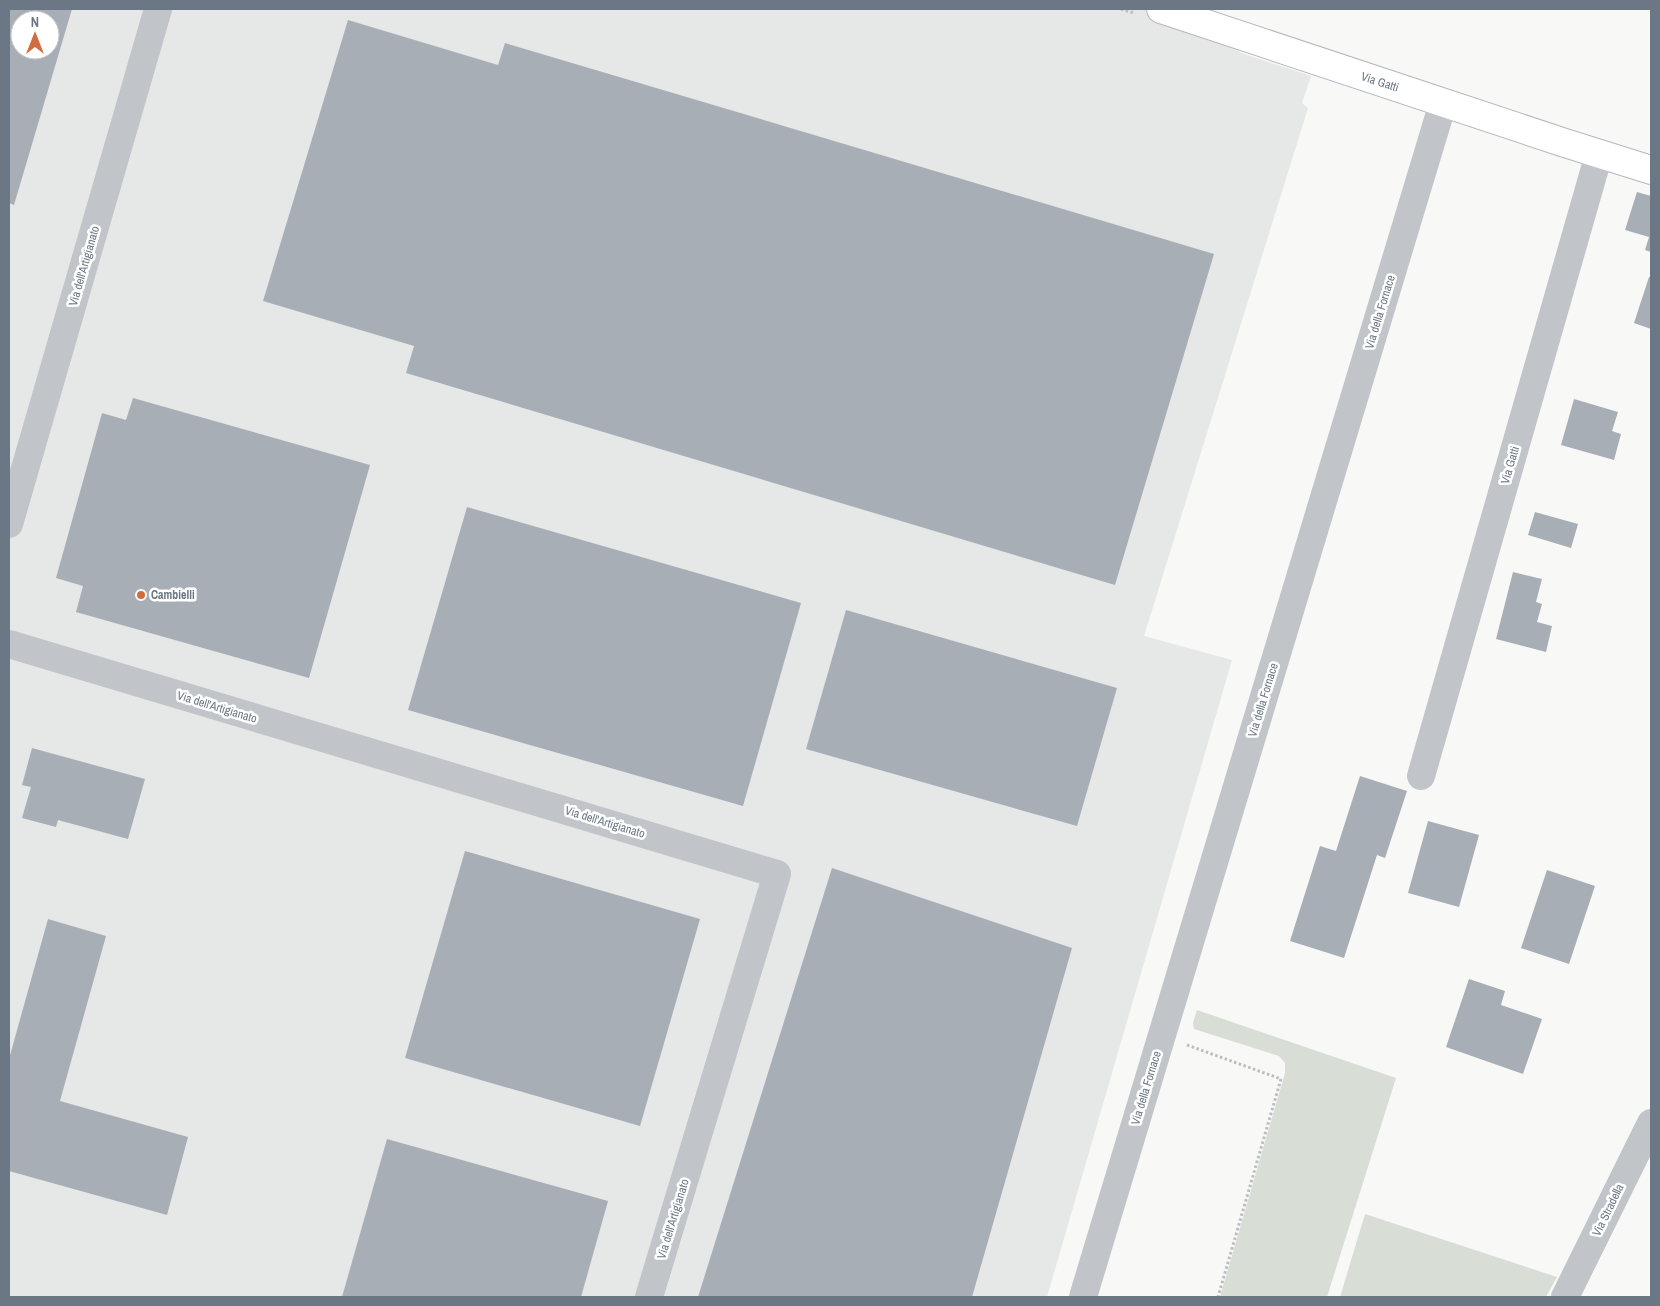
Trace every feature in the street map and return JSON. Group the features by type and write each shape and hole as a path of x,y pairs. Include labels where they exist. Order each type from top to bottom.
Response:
{"street":[{"name":"Via dell'Artigianato","path":"9,524 158,9"},
{"name":"Via Gatti","path":"1161,9 1651,170"},
{"name":"Via della Fornace","path":"1083,1297 1443,103"},
{"name":"Via Gatti","path":"1421,776 1599,154"},
{"name":"Via dell'Artigianato","path":"9,644 777,874 649,1297"},
{"name":"Via Stradella","path":"1565,1297 1651,1123"}],"path":[{"path":"1183,1043 1281,1079 1218,1297"}],"shaded area":[{"path":"9,9 1161,9 1205,24 1241,53 1311,76 1302,103 1308,108 1144,636 1232,660 1047,1297 9,1297"},
{"path":"1197,1010 1396,1078 1327,1297 1220,1297 1285,1073 1285,1063 1279,1056 1194,1029 1193,1023"},
{"path":"1365,1214 1557,1277 1546,1297 1340,1297"}],"building":[{"path":"9,9 72,9 60,50 60,10 10,10 10,60 57,60 14,205 9,203"},
{"path":"348,20 498,65 505,43 1214,254 1115,585 406,373 414,346 263,301"},
{"path":"1637,192 1651,196 1651,252 1645,250 1649,237 1625,230"},
{"path":"1649,277 1651,277 1651,329 1634,323"},
{"path":"133,398 370,465 309,678 76,612 83,586 56,578 102,413 126,420"},
{"path":"1574,399 1618,412 1612,431 1621,434 1614,460 1561,445"},
{"path":"467,507 801,603 743,806 408,710"},
{"path":"1535,512 1578,524 1571,548 1528,535"},
{"path":"1513,572 1542,579 1536,602 1542,604 1537,622 1552,626 1546,652 1496,639"},
{"path":"846,610 1117,688 1077,826 806,749"},
{"path":"32,748 145,779 128,839 58,820 56,827 22,818 31,787 22,785"},
{"path":"1360,776 1407,791 1385,858 1377,855 1344,958 1290,941 1320,846 1336,851"},
{"path":"1428,821 1479,835 1459,907 1408,893"},
{"path":"465,851 700,919 640,1126 405,1058"},
{"path":"832,868 1072,948 972,1297 698,1297"},
{"path":"1547,870 1595,886 1569,964 1521,948"},
{"path":"48,919 106,936 60,1101 188,1137 167,1215 9,1171 9,1059"},
{"path":"1469,979 1505,991 1501,1005 1542,1019 1523,1074 1446,1047"},
{"path":"387,1139 608,1201 581,1297 342,1297"}],"place":[{"name":"Cambielli","path":"141,595"}]}
